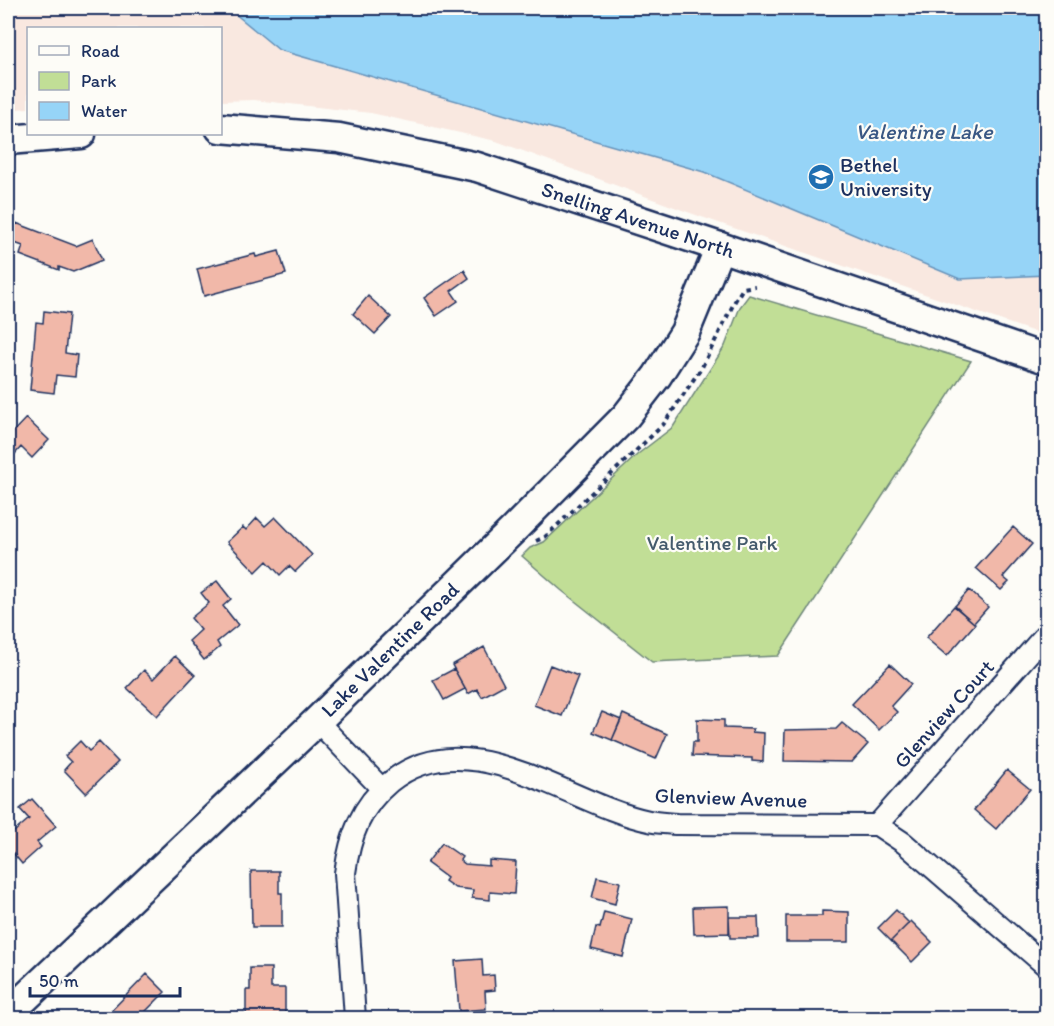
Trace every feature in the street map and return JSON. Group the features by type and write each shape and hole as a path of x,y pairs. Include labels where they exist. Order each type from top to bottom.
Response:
{"street":[{"name":"Snelling Avenue North","path":"222,128 339,138 477,166 1047,359"},
{"path":"8,140 69,135"},
{"name":"Lake Valentine Road","path":"8,1014 317,721 626,416 657,376 685,332 720,247"},
{"name":"Glenview Court","path":"877,825 1047,634"},
{"path":"317,721 382,789"},
{"name":"Glenview Avenue","path":"355,1018 346,884 348,849 367,806 396,777 419,765 466,760 490,763 510,768 618,812 648,821 676,824 877,825"},
{"path":"877,825 904,843 1047,966"}],"path":[{"path":"663,425 702,367 743,288 754,285 765,289"}],"shaded area":[{"name":"Valentine Lake","path":"8,8 1046,8 1046,336 693,214 496,141 371,113 254,100 222,101 222,27 27,27 27,108 8,110"}],"green space":[{"name":"Valentine Park","path":"749,295 971,361 778,656 652,662 522,556 530,548 544,542 638,454 673,427 725,346 740,307"}],"water":[{"name":"Valentine Lake","path":"228,8 1046,8 1046,275 960,279 704,172 279,50"}],"building":[{"path":"16,223 76,246 93,239 102,260 73,272 59,267 59,270 20,255 23,246 9,241"},
{"path":"279,251 286,274 204,296 197,269 255,254 256,257"},
{"path":"464,270 469,278 451,291 458,301 436,316 424,298"},
{"path":"368,296 391,317 375,334 353,314"},
{"path":"44,311 69,314 65,353 77,355 75,377 56,375 54,393 30,390 36,322 43,323"},
{"path":"26,418 49,440 32,458 21,447 8,462 8,437"},
{"path":"275,517 312,555 295,572 289,566 280,575 267,561 256,572 227,542 243,527 246,530 257,518 265,526"},
{"path":"1013,527 1032,544 1003,577 1009,582 1001,590 976,568"},
{"path":"217,581 231,599 223,606 238,625 217,642 220,647 204,660 189,641 201,630 191,618 209,603 201,593"},
{"path":"969,590 988,607 974,623 955,606"},
{"path":"954,606 975,624 947,656 926,638"},
{"path":"484,647 504,685 482,697 477,689 468,694 452,665"},
{"path":"175,656 195,675 157,716 127,688 144,670 153,679"},
{"path":"890,664 911,684 891,706 897,712 879,730 852,704"},
{"path":"550,665 578,676 562,716 534,705"},
{"path":"454,669 465,689 444,700 433,680"},
{"path":"602,712 621,720 612,740 593,732"},
{"path":"623,714 667,734 656,759 612,740"},
{"path":"697,719 724,720 724,728 753,729 752,732 764,733 763,762 752,761 752,758 692,756 693,742 697,742"},
{"path":"842,723 868,744 852,762 784,761 785,730 836,729"},
{"path":"80,741 89,751 99,742 118,762 86,793 64,770 71,762 65,756"},
{"path":"1007,770 1030,789 996,829 974,810"},
{"path":"32,799 56,826 37,842 41,847 22,864 8,847 8,837 29,819 20,809"},
{"path":"442,843 462,857 460,860 465,864 489,866 489,860 516,862 514,894 490,892 490,900 472,898 473,890 455,888 445,881 447,878 427,863"},
{"path":"251,871 279,871 279,893 282,893 282,927 252,927"},
{"path":"597,877 620,882 615,904 592,898"},
{"path":"729,906 729,933 694,934 693,907"},
{"path":"896,910 909,923 891,941 878,928"},
{"path":"822,911 849,912 849,942 786,942 786,916 822,916"},
{"path":"604,912 632,919 623,957 591,949 596,927 600,928"},
{"path":"729,917 758,917 759,938 730,938"},
{"path":"911,921 932,942 912,962 891,941"},
{"path":"482,959 483,976 494,975 495,990 485,991 486,1009 459,1011 455,961"},
{"path":"250,968 271,968 271,988 285,988 285,1018 246,1018 246,990 250,990"},
{"path":"147,974 165,992 139,1018 108,1018 106,1016"}],"place":[{"name":"Bethel University","path":"821,177"}]}
